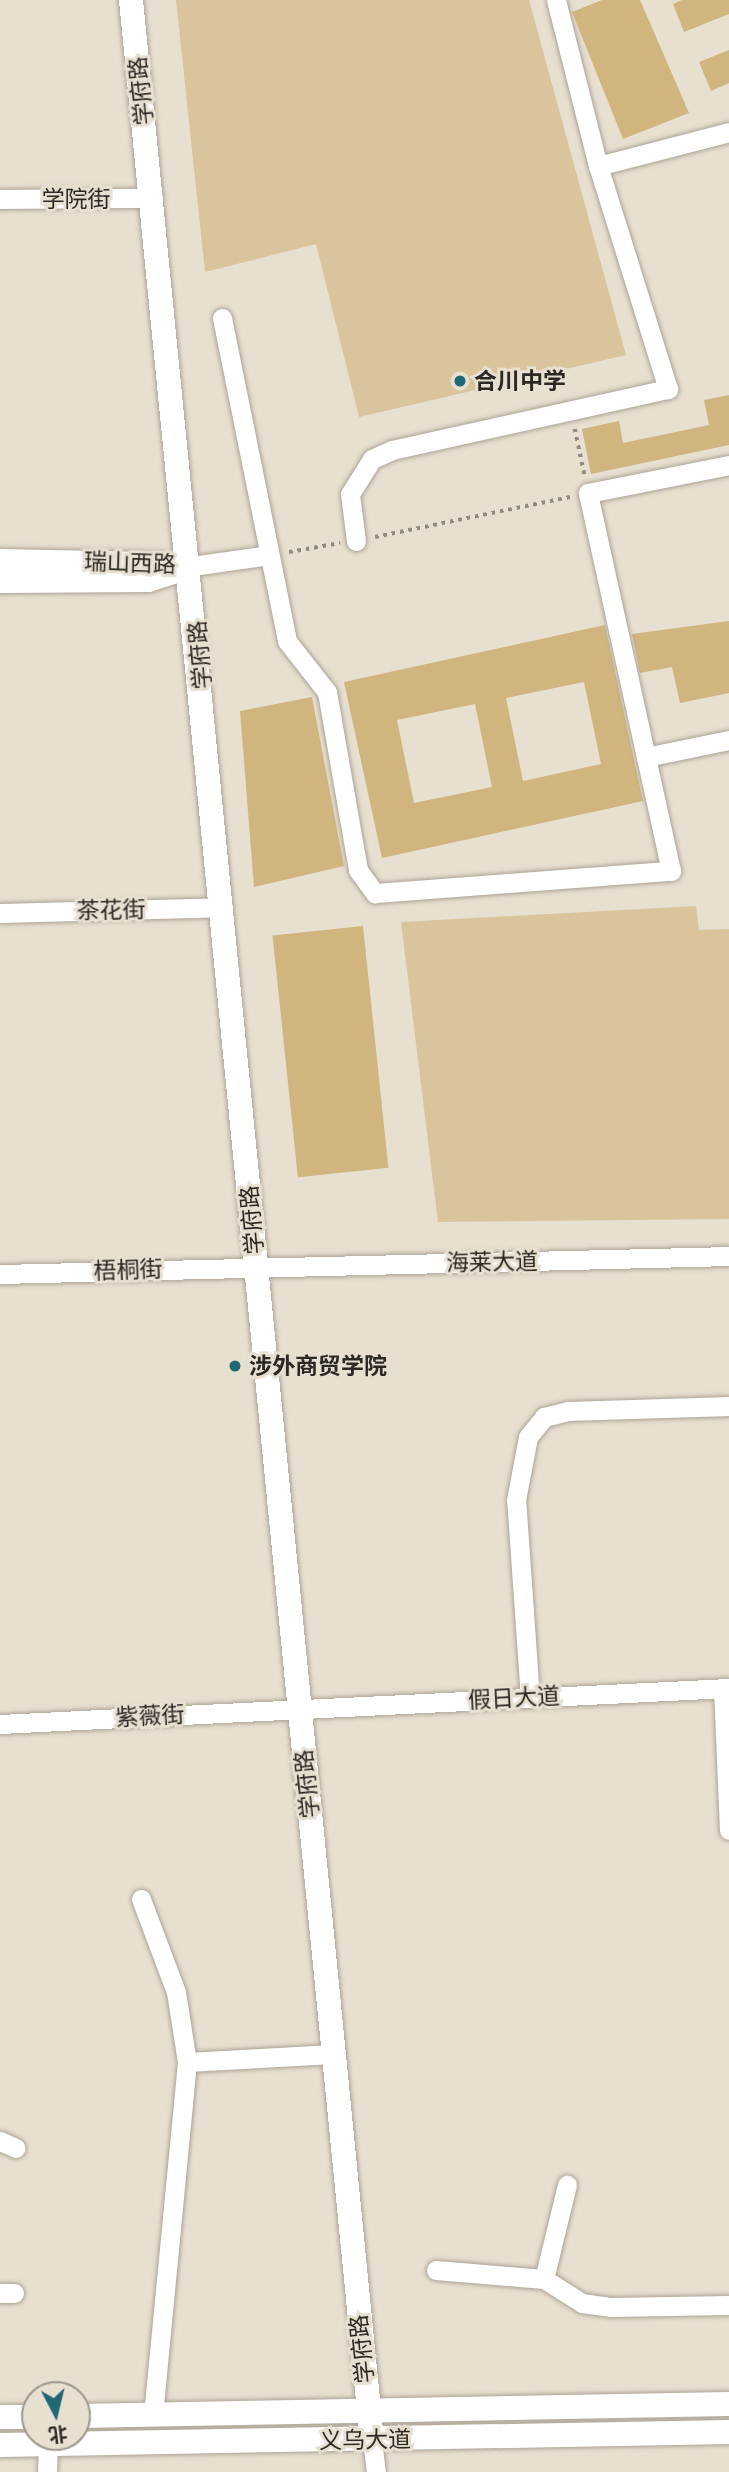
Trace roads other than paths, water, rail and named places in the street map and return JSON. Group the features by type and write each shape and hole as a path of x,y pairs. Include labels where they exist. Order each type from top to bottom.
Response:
{"main road":[{"name":"学府路","path":"131,0 192,566 256,1267 372,2440"},
{"name":"瑞山西路","path":"0,561 192,566"},
{"name":"瑞山西路","path":"0,581 148,580 192,566"},
{"name":"义乌大道","path":"91,2416 729,2404"},
{"path":"0,2417 21,2417"},
{"name":"义乌大道","path":"91,2443 729,2432"},
{"name":"义乌大道","path":"0,2445 21,2445"}],"street":[{"path":"356,541 350,494 372,459 668,389 598,166 556,0"},
{"path":"598,166 729,132"},
{"name":"学院街","path":"0,199 153,198"},
{"path":"222,318 287,641 330,699 358,870 375,893 671,871 588,493 729,465"},
{"path":"192,566 269,555"},
{"path":"646,757 729,740"},
{"name":"茶花街","path":"0,913 223,907"},
{"name":"海莱大道","path":"256,1267 729,1256"},
{"name":"梧桐街","path":"0,1274 256,1267"},
{"path":"530,1698 516,1500 528,1437 544,1417 568,1411 729,1406"},
{"path":"726,1688 729,1830"},
{"name":"假日大道","path":"299,1709 726,1688"},
{"name":"紫薇街","path":"0,1724 299,1709"},
{"path":"142,1899 176,1992 187,2062 153,2414"},
{"path":"187,2062 333,2054"},
{"path":"544,2279 567,2185"},
{"path":"436,2270 544,2279 582,2303 610,2307 729,2305"},
{"path":"372,2440 376,2472"},
{"path":"47,2472 48,2451"}],"place":[{"name":"合川中学","path":"460,381"},
{"name":"涉外商贸学院","path":"235,1366"}]}
